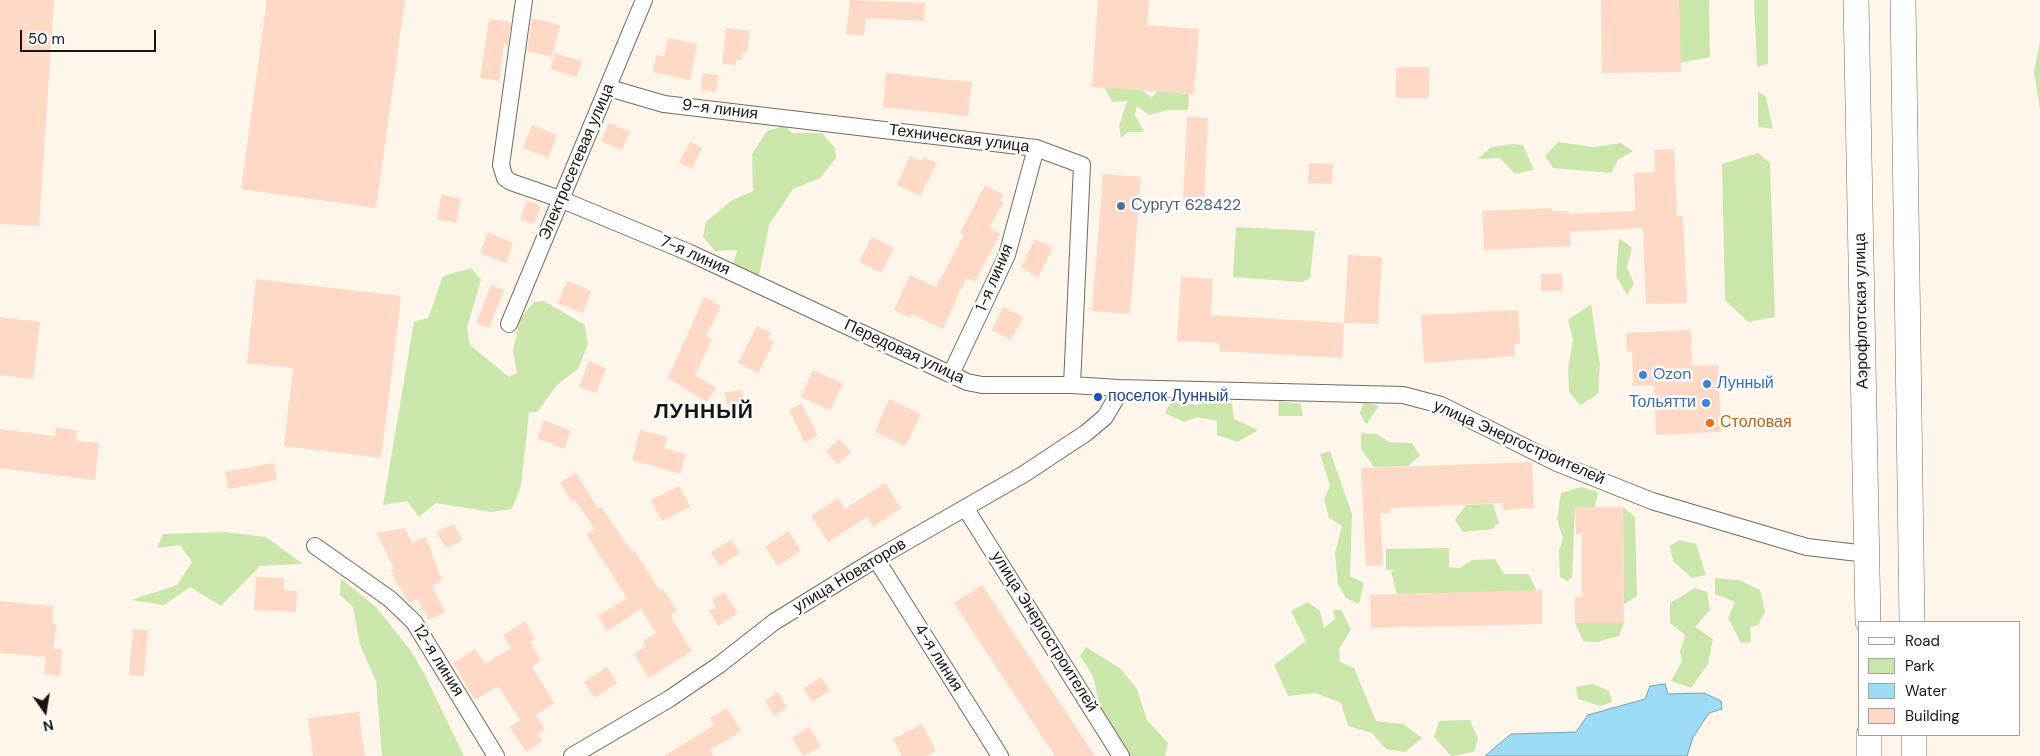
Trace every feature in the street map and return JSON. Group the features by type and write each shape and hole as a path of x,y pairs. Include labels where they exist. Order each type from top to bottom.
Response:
{"main road":[{"name":"Аэрофлотская улица","path":"1856,0 1868,621"},
{"path":"1903,0 1912,621"},
{"path":"1869,736 1869,756"},
{"path":"1914,736 1914,756"}],"street":[{"path":"524,0 501,165 505,178 511,182 560,199"},
{"name":"Электросетевая улица","path":"509,324 560,199 609,88 644,0"},
{"name":"9-я линия","path":"609,88 664,104 834,124"},
{"name":"Техническая улица","path":"834,124 1036,148 1082,165 1072,385"},
{"name":"1-я линия","path":"951,374 1007,254 1036,148"},
{"name":"7-я линия","path":"560,199 690,253 828,315"},
{"name":"Передовая улица","path":"828,315 967,382 982,385 1072,385"},
{"name":"улица Энергостроителей","path":"1072,385 1118,388 1402,395 1441,405 1557,463 1652,500 1807,547 1867,554"},
{"name":"улица Новаторов","path":"572,756 669,699 719,665 774,622 876,559 966,509 1086,433 1105,417 1115,400 1118,388"},
{"name":"улица Энергостроителей","path":"966,509 1121,756"},
{"name":"12-я линия","path":"316,546 390,599 414,622 496,756"},
{"name":"4-я линия","path":"876,559 1000,756"}],"green space":[{"path":"1679,0 1709,0 1710,57 1680,63"},
{"path":"1754,0 1768,0 1768,64 1757,67"},
{"path":"2040,41 2040,110 2034,72"},
{"path":"1104,87 1142,90 1151,98 1158,91 1189,94 1188,110 1168,110 1149,115 1137,106 1135,115 1144,132 1128,132 1121,138 1119,126 1127,101 1112,102"},
{"path":"1758,91 1766,97 1773,129 1758,127"},
{"path":"785,126 792,133 822,133 835,148 836,158 820,178 793,189 769,225 759,276 733,264 737,250 715,251 703,237 706,222 731,201 753,191 752,154 767,131"},
{"path":"1558,142 1594,147 1621,143 1633,151 1618,160 1611,173 1553,168 1545,156"},
{"path":"1514,144 1523,145 1534,170 1515,174 1500,158 1478,159 1491,147"},
{"path":"1758,153 1770,163 1775,317 1748,322 1725,300 1722,164"},
{"path":"1236,227 1315,231 1310,278 1302,282 1233,277"},
{"path":"1619,238 1632,248 1627,267 1634,284 1627,295 1616,276"},
{"path":"471,268 481,280 467,328 470,345 509,377 517,373 513,351 520,319 534,302 544,301 585,325 588,344 578,369 558,384 537,412 529,412 521,486 512,509 491,512 436,503 419,517 407,501 383,505 414,322 428,318 443,276"},
{"path":"1591,304 1600,365 1598,394 1580,405 1569,392 1568,369 1573,339 1568,320"},
{"path":"1211,398 1232,403 1234,419 1258,430 1238,442 1217,435 1217,421 1197,417 1184,422 1165,413 1172,400 1197,405"},
{"path":"1279,401 1301,404 1303,416 1278,416"},
{"path":"1364,402 1379,406 1366,425 1360,413"},
{"path":"1361,433 1377,434 1389,442 1412,443 1420,456 1408,466 1374,467 1361,449"},
{"path":"1330,451 1352,514 1350,576 1364,583 1359,604 1346,598 1338,584 1335,553 1342,526 1329,518 1324,499 1330,486 1320,454"},
{"path":"1581,487 1598,492 1595,507 1575,507 1572,577 1567,581 1560,577 1559,550 1563,539 1557,519 1561,493"},
{"path":"1493,504 1499,523 1492,529 1463,532 1455,520 1466,505"},
{"path":"1623,507 1635,517 1637,596 1624,604"},
{"path":"225,532 266,537 303,564 260,566 221,606 190,587 164,605 131,600 177,585 192,562 180,545 157,548 163,534"},
{"path":"1679,540 1696,544 1706,575 1692,578 1673,561 1670,546"},
{"path":"1449,548 1449,567 1460,568 1472,560 1495,559 1504,574 1528,574 1537,591 1397,594 1391,572 1396,570 1386,570 1386,549"},
{"path":"1715,578 1739,580 1760,590 1765,612 1758,625 1750,627 1751,642 1741,643 1728,618 1735,602 1715,594"},
{"path":"341,579 376,607 411,651 424,673 464,756 382,756 376,681 360,645 353,607 340,595"},
{"path":"1695,588 1707,592 1710,610 1695,627 1713,639 1708,664 1691,688 1671,681 1682,661 1680,651 1685,635 1670,623 1670,603"},
{"path":"1308,602 1320,611 1324,628 1335,619 1333,610 1341,610 1351,629 1339,649 1340,662 1354,668 1376,721 1403,724 1422,738 1405,752 1386,749 1372,733 1348,726 1341,703 1316,693 1288,696 1274,665 1306,641 1291,611"},
{"path":"1575,623 1624,623 1619,636 1597,642 1583,641"},
{"path":"1086,647 1121,669 1137,689 1147,720 1168,743 1165,756 1126,756 1099,704 1093,676 1080,656"},
{"path":"1593,684 1609,691 1612,702 1600,706 1578,699 1576,687"},
{"path":"1470,720 1478,739 1474,752 1451,756 1434,737 1439,721"}],"water":[{"path":"1665,684 1668,694 1704,693 1721,701 1722,709 1709,713 1693,737 1687,756 1485,756 1511,734 1576,732 1588,715 1645,699 1650,686"}],"building":[{"path":"0,0 54,0 39,226 0,224"},
{"path":"267,0 405,0 376,208 241,189"},
{"path":"850,0 925,3 924,21 866,18 864,36 846,34"},
{"path":"1098,0 1149,0 1147,25 1199,29 1194,94 1092,87"},
{"path":"1601,0 1679,0 1681,72 1602,73"},
{"path":"532,18 560,25 552,57 527,51"},
{"path":"489,19 511,22 508,46 504,44 499,81 480,78"},
{"path":"726,28 750,31 747,52 743,52 742,60 736,59 736,65 722,64"},
{"path":"668,38 697,44 690,80 653,72 656,55 664,57"},
{"path":"555,53 582,61 577,77 550,69"},
{"path":"1396,67 1429,67 1429,98 1396,98"},
{"path":"703,73 718,75 716,92 701,90"},
{"path":"886,73 972,82 968,116 883,107"},
{"path":"1187,117 1208,118 1204,200 1183,199"},
{"path":"609,123 630,132 622,150 601,141"},
{"path":"532,125 557,135 548,158 523,148"},
{"path":"690,142 702,148 692,169 679,162"},
{"path":"1674,149 1677,216 1683,216 1687,303 1646,304 1643,228 1570,232 1571,246 1484,250 1482,211 1552,208 1552,211 1569,211 1569,214 1635,211 1634,173 1655,172 1654,150"},
{"path":"910,156 921,161 923,157 937,163 920,196 897,185"},
{"path":"1309,163 1333,164 1332,184 1308,183"},
{"path":"1103,174 1141,177 1130,314 1092,311"},
{"path":"985,185 1004,195 1000,201 1004,202 989,228 1000,234 975,282 966,278 943,329 912,314 910,318 894,310 910,275 936,287 964,235 960,233"},
{"path":"441,195 461,198 456,223 437,219"},
{"path":"527,200 541,206 534,224 520,219"},
{"path":"488,232 513,243 506,263 480,253"},
{"path":"872,237 894,248 881,273 859,262"},
{"path":"1035,239 1053,248 1038,277 1021,268"},
{"path":"1348,255 1382,257 1378,324 1344,323"},
{"path":"1541,274 1562,274 1562,291 1541,291"},
{"path":"1181,277 1213,279 1211,315 1344,323 1342,358 1219,351 1220,343 1177,341"},
{"path":"256,279 401,296 381,458 284,446 293,368 247,363"},
{"path":"567,281 591,291 583,313 558,303"},
{"path":"491,285 504,290 489,328 476,323"},
{"path":"704,297 721,306 706,336 712,339 695,375 716,388 707,402 668,378"},
{"path":"1003,307 1023,317 1011,340 992,330"},
{"path":"1518,310 1520,344 1514,344 1515,356 1424,363 1421,315"},
{"path":"0,317 40,322 33,379 0,375"},
{"path":"757,326 771,333 768,339 774,342 758,373 738,363"},
{"path":"1691,330 1692,366 1718,365 1721,432 1656,435 1654,385 1633,386 1632,351 1627,352 1626,333"},
{"path":"589,361 606,368 596,393 579,387"},
{"path":"813,370 843,384 830,410 801,397"},
{"path":"742,390 744,404 727,406 725,392"},
{"path":"889,399 921,414 906,446 875,432"},
{"path":"801,403 818,436 805,443 789,410"},
{"path":"544,420 571,431 564,449 537,438"},
{"path":"56,428 77,430 76,441 99,443 95,480 0,468 0,429 55,436"},
{"path":"640,430 667,437 664,448 686,454 680,474 632,460"},
{"path":"839,439 851,452 837,464 826,451"},
{"path":"1532,462 1534,508 1503,510 1503,503 1390,508 1391,513 1380,513 1383,565 1366,566 1361,468"},
{"path":"274,463 277,480 228,489 225,472"},
{"path":"576,473 598,509 601,507 632,552 634,550 660,591 663,589 677,611 670,615 692,651 649,678 634,654 646,646 643,641 656,633 641,609 607,631 598,616 627,598 586,534 595,529 575,500 572,502 560,483"},
{"path":"885,483 901,508 873,527 867,517 828,542 811,516 838,498 845,509"},
{"path":"679,486 690,507 662,521 651,500"},
{"path":"1575,507 1623,507 1624,623 1575,623 1575,597 1582,597 1582,534 1576,534"},
{"path":"454,524 462,541 446,548 436,532"},
{"path":"405,528 412,543 426,537 442,581 432,586 445,612 428,620 418,599 409,603 401,588 399,588 391,570 394,569 377,533"},
{"path":"788,531 801,551 778,566 765,547"},
{"path":"731,540 740,553 720,566 711,552"},
{"path":"256,577 284,578 284,590 297,591 296,612 254,610"},
{"path":"982,585 1095,756 1055,756 954,603"},
{"path":"1542,590 1542,624 1371,628 1370,595"},
{"path":"724,592 738,613 718,626 709,611 716,607 712,600"},
{"path":"0,601 53,606 52,623 56,624 53,649 62,649 60,676 44,674 46,657 0,653"},
{"path":"525,621 535,639 530,642 541,661 532,667 554,703 536,715 545,729 538,734 542,741 526,752 510,727 520,720 498,686 475,700 453,663 475,649 485,664 511,648 503,635"},
{"path":"133,629 148,630 144,676 129,675"},
{"path":"607,667 617,683 595,698 584,682"},
{"path":"821,677 830,691 812,702 803,688"},
{"path":"778,692 787,708 774,716 765,701"},
{"path":"727,708 741,731 710,750 714,756 664,756 714,725 710,718"},
{"path":"359,712 365,756 313,756 308,718"},
{"path":"922,724 936,751 926,756 902,756 893,739"},
{"path":"809,727 821,747 803,756 792,738"}],"place":[{"name":"Сургут 628422","path":"1121,206"},
{"name":"Ozon","path":"1643,375"},
{"name":"Лунный","path":"1707,384"},
{"name":"поселок Лунный","path":"1098,397"},
{"name":"Тольятти","path":"1706,403"},
{"name":"Столовая","path":"1710,423"}],"district":[{"name":"ЛУННЫЙ","path":"704,412"}]}
